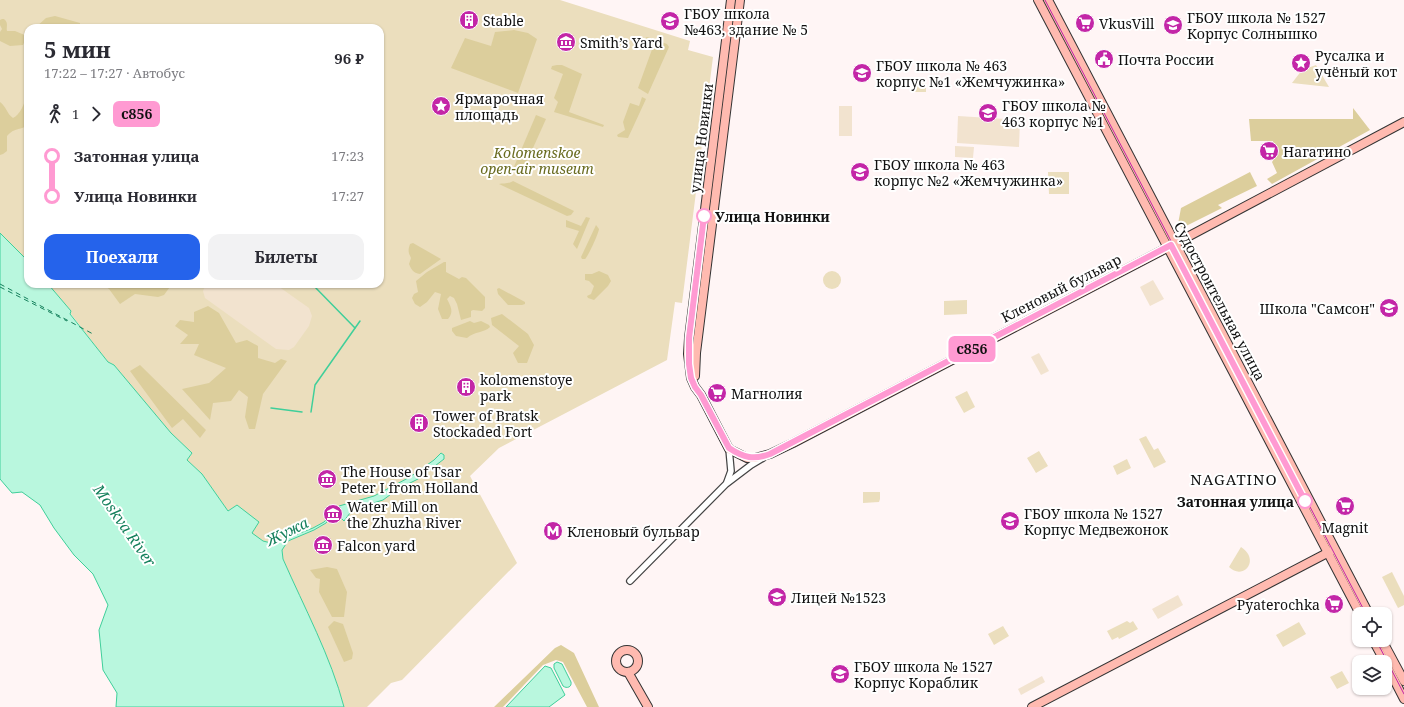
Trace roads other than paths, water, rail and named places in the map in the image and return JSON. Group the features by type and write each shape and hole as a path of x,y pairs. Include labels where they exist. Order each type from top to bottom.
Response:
{"street":[{"name":"улица Новинки","path":"726,484 731,471 729,448 691,378 688,346 731,0"},
{"name":"улица Новинки","path":"701,395 696,378 695,362 740,0"},
{"name":"Судостроительная улица","path":"1038,0 1171,245 1331,551 1357,607"},
{"name":"Судостроительная улица","path":"1048,0 1171,245"},
{"name":"Кленовый бульвар","path":"630,581 726,484 751,465 1404,122"},
{"path":"693,309 696,314 701,310"},
{"path":"729,448 746,458 755,458 770,454"},
{"path":"1032,707 1331,551"},
{"name":"Судостроительная улица","path":"1331,551 1365,607"},
{"path":"1386,647 1404,681"},
{"path":"632,670 637,687 648,707"},
{"path":"1392,676 1404,699"}],"water":[{"name":"Moskva River","path":"0,233 24,257 24,288 51,288 71,311 70,314 108,362 114,365 171,433 192,453 187,460 202,474 228,511 237,505 259,522 252,533 263,541 275,544 313,528 324,522 339,506 374,496 410,477 434,460 441,453 444,455 444,459 418,479 398,489 383,500 350,513 344,521 339,516 330,518 326,523 314,530 288,541 282,550 283,559 332,670 344,707 116,707 117,693 103,670 99,630 108,605 93,574 74,555 54,528 40,505 22,492 12,493 0,479"},
{"path":"557,662 562,664 571,682 569,687 563,686 554,668 554,664"},
{"path":"545,666 551,668 565,695 549,707 506,707"}],"waterway":[{"path":"316,288 355,328"},
{"path":"311,412 315,385 360,321"},
{"path":"271,408 302,412"}],"tram line":[{"path":"1045,0 1362,607"},
{"path":"1380,647 1404,694"}],"place":[{"name":"Stable","path":"469,20"},
{"name":"ГБОУ школа №463, здание № 5","path":"670,21"},
{"name":"VkusVill","path":"1085,23"},
{"name":"ГБОУ школа № 1527 Корпус Солнышко","path":"1173,25"},
{"name":"Smith’s Yard","path":"566,42"},
{"name":"Почта России","path":"1104,59"},
{"name":"Русалка и учёный кот","path":"1301,63"},
{"name":"ГБОУ школа № 463 корпус №1 «Жемчужинка»","path":"862,73"},
{"name":"Ярмарочная площадь","path":"441,106"},
{"name":"ГБОУ школа № 463 корпус №1","path":"988,113"},
{"name":"Нагатино","path":"1269,151"},
{"name":"ГБОУ школа № 463 корпус №2 «Жемчужинка»","path":"860,172"},
{"name":"Улица Новинки","path":"704,216"},
{"name":"Школа \"Самсон\"","path":"1389,308"},
{"name":"kolomenstoye park","path":"466,387"},
{"name":"Магнолия","path":"717,393"},
{"name":"Tower of Bratsk Stockaded Fort","path":"419,423"},
{"name":"The House of Tsar Peter I from Holland","path":"327,479"},
{"name":"Затонная улица","path":"1305,501"},
{"name":"Magnit","path":"1345,506"},
{"name":"Water Mill on the Zhuzha River","path":"333,514"},
{"name":"ГБОУ школа № 1527 Корпус Медвежонок","path":"1010,521"},
{"name":"Кленовый бульвар","path":"553,531"},
{"name":"Falcon yard","path":"323,545"},
{"name":"Лицей №1523","path":"777,597"},
{"name":"Pyaterochka","path":"1334,604"},
{"name":"ГБОУ школа № 1527 Корпус Кораблик","path":"840,674"}],"district":[{"name":"NAGATINO","path":"1234,479"}],"park label":[{"name":"Kolomenskoe open-air museum","path":"537,160"}],"water label":[{"name":"Жужа","path":"287,531"}]}
